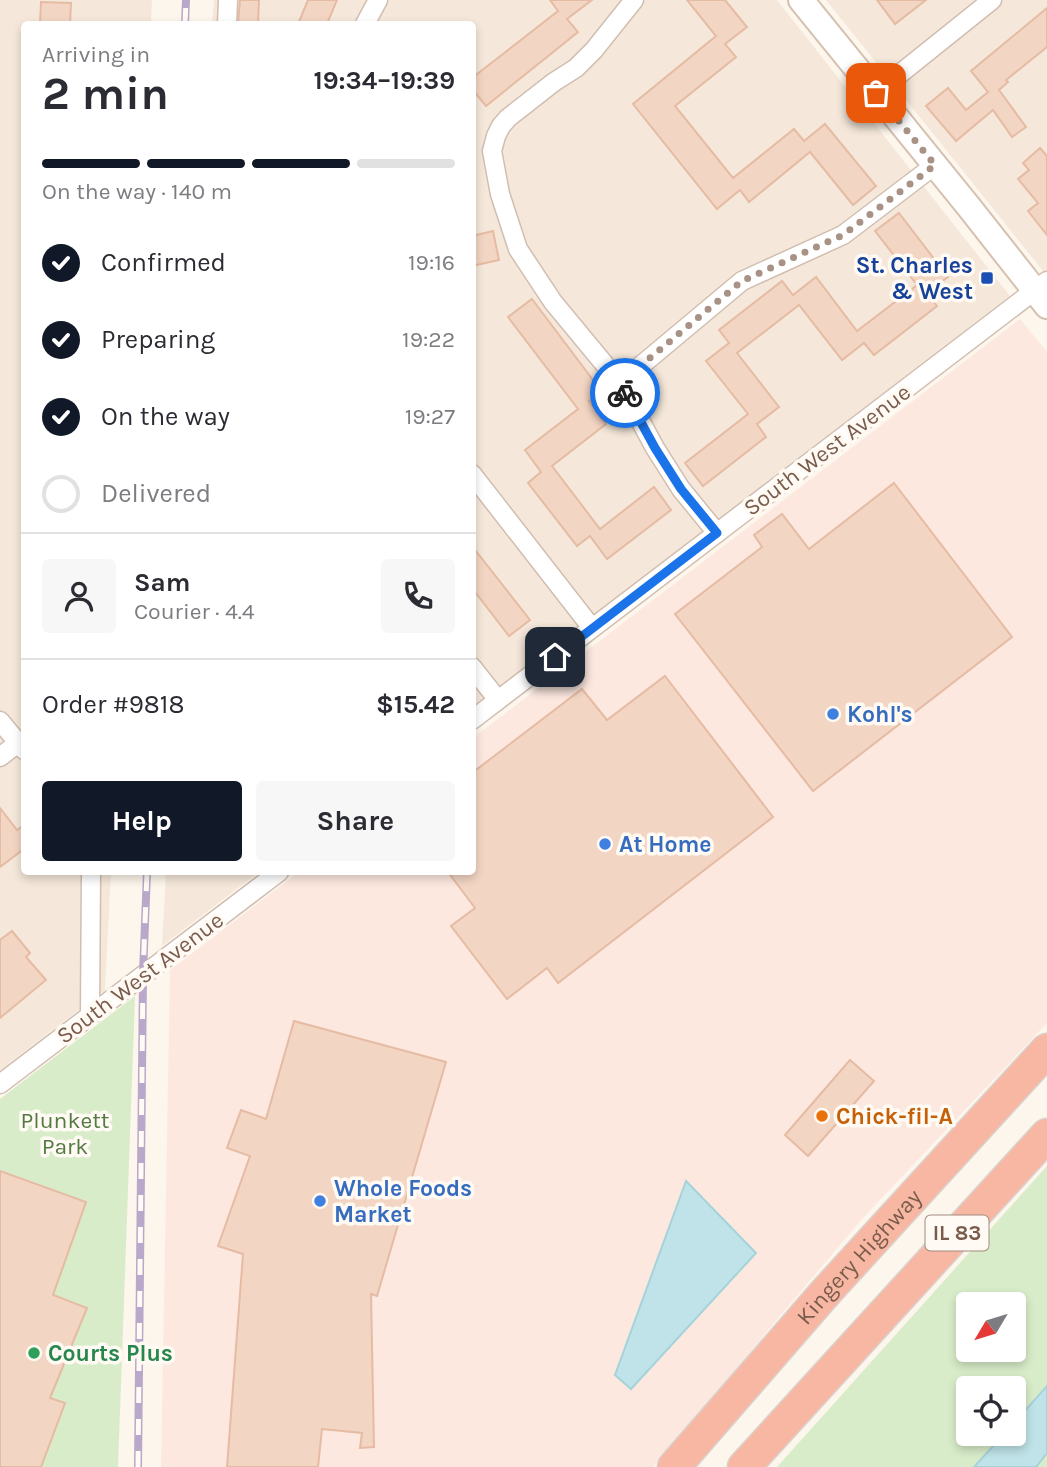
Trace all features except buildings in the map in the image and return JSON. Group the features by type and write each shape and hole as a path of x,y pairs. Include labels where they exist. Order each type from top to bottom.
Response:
{"highway":[{"name":"Kingery Highway","path":"674,1467 825,1293 1047,1050"},
{"name":"IL 83","path":"744,1467 1047,1135"}],"main road":[{"path":"801,0 1043,293"}],"street":[{"path":"227,21 228,0"},
{"path":"367,21 379,0"},
{"path":"634,0 576,68 508,118 496,136 492,151 500,194 518,249 553,302 620,383 681,489 717,533"},
{"path":"876,93 992,0"},
{"path":"620,383 742,281 843,235 935,165"},
{"name":"South West Avenue","path":"476,717 717,533 1043,293"},
{"path":"476,479 592,628"},
{"path":"476,672 498,700"},
{"path":"0,722 21,747 0,757"},
{"path":"90,1015 91,875"},
{"name":"South West Avenue","path":"0,1084 275,875"}],"shaded area":[{"path":"0,0 152,0 151,21 21,21 21,875 111,875 105,990 0,1070"},
{"path":"214,0 777,0 1010,296 476,706 476,21 212,21"},
{"path":"826,0 1047,0 1047,276"},
{"path":"1020,319 1047,352 1047,1023 861,1220 653,1467 161,1467 170,970 295,875 476,875 476,736"},
{"path":"166,875 255,875 162,946"}],"green space":[{"name":"Plunkett Park","path":"135,996 118,1467 0,1467 0,1099"},
{"path":"1047,1166 1047,1467 777,1467"}],"water":[{"path":"686,1181 756,1253 631,1389 615,1375"},
{"path":"1047,1386 1047,1453 1036,1467 974,1467 993,1446 1026,1446 1026,1409"}],"railway":[{"path":"185,21 186,0"},
{"path":"138,1467 143,974 147,875"}],"way so far":[{"path":"625,393 620,383 742,281 843,235 935,165 876,93"}],"place":[{"name":"St. Charles & West","path":"987,278"},
{"name":"Kohl's","path":"833,714"},
{"name":"At Home","path":"605,844"},
{"name":"Chick-fil-A","path":"822,1116"},
{"name":"Whole Foods Market","path":"320,1201"},
{"name":"Courts Plus","path":"34,1353"}],"route":[{"path":"555,657 717,533 681,489 625,393"}]}
